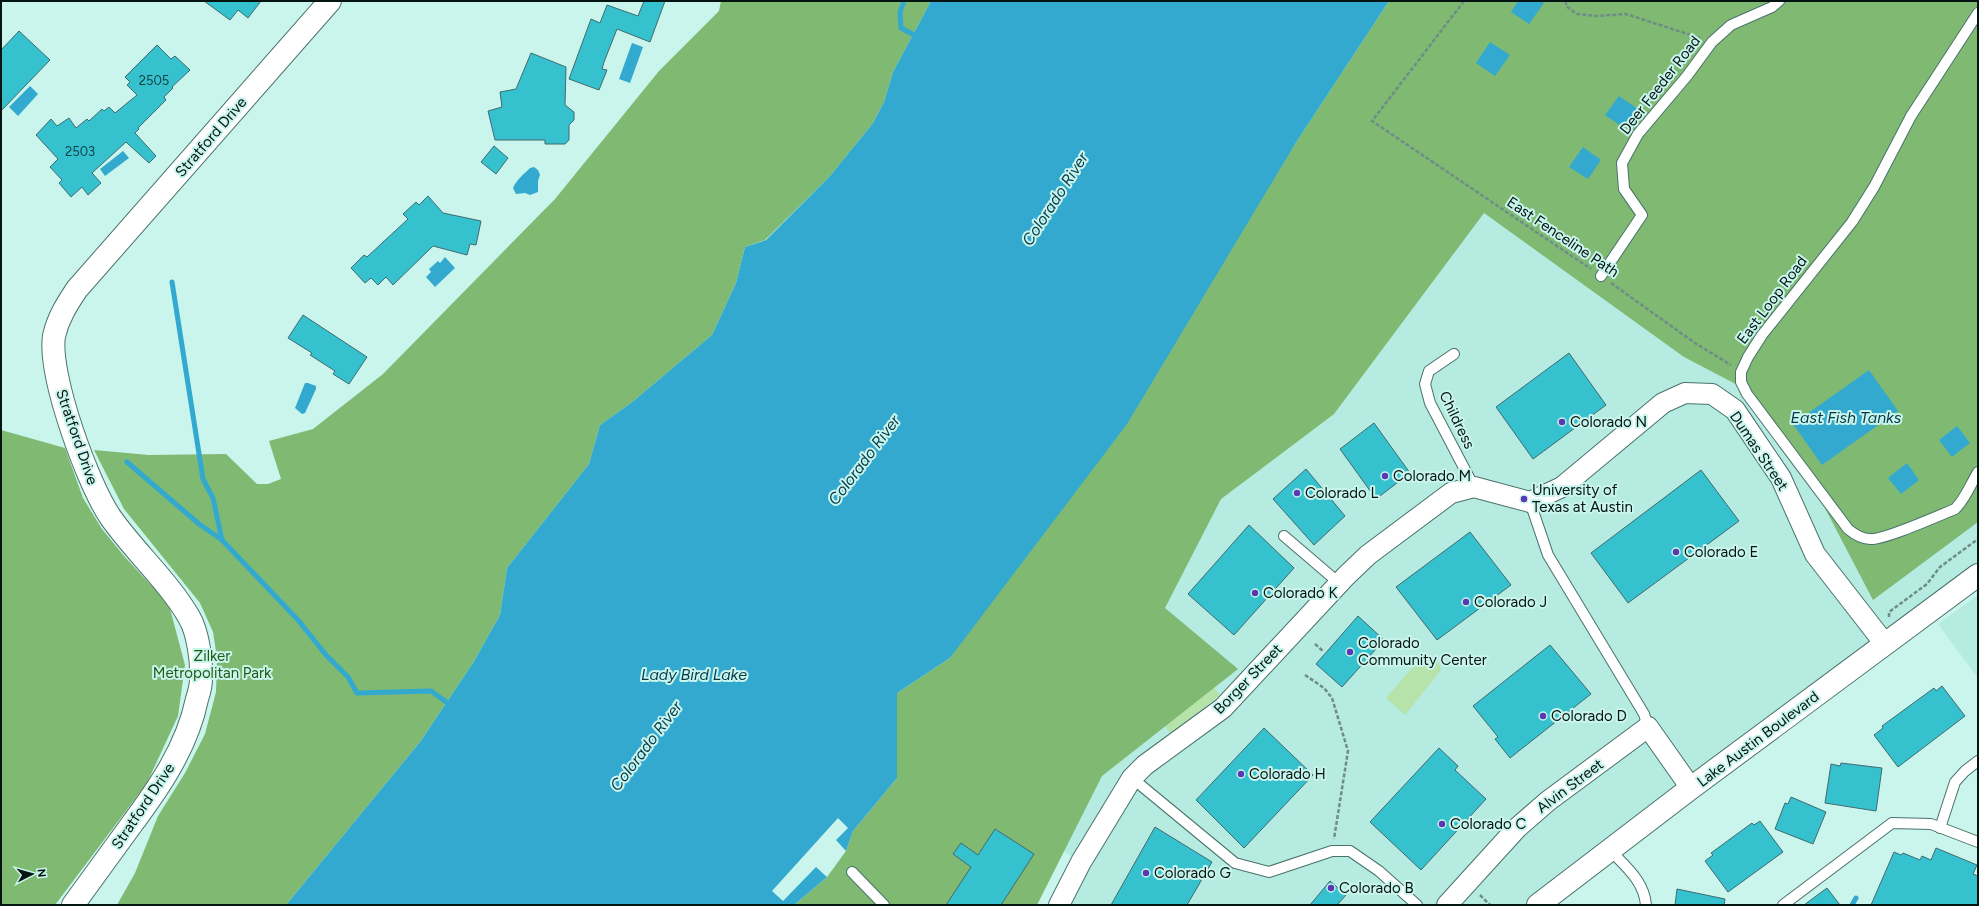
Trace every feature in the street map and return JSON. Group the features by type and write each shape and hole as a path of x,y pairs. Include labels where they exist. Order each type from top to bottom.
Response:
{"street":[{"name":"Stratford Drive","path":"74,905 160,785 183,744 194,712 201,680 199,648 190,618 111,518 96,492 83,461 62,397 56,367 54,337 61,314 77,289 330,1"},
{"name":"Dumas Street","path":"1530,502 1562,487 1662,403 1685,393 1712,394 1735,410 1781,478 1815,554 1885,644"},
{"path":"1474,487 1530,502"},
{"name":"Borger Street","path":"1059,905 1081,862 1132,778 1145,765 1224,708 1339,583 1368,555 1451,493 1474,487"},
{"name":"Lake Austin Boulevard","path":"1545,903 1610,850 1691,788 1978,574"},
{"path":"1648,727 1691,788"},
{"name":"Alvin Street","path":"1447,905 1517,828 1548,801 1648,727"}],"lane":[{"name":"Deer Feeder Road","path":"1601,276 1642,215 1624,189 1622,163 1638,134 1687,76 1712,42 1731,25 1772,7 1779,1"},
{"name":"East Loop Road","path":"1741,372 1748,357 1762,335 1852,222 1874,187 1912,116 1978,12"},
{"name":"Childress","path":"1454,354 1429,371 1425,384 1430,403 1474,487"},
{"path":"1741,372 1741,382 1756,406 1848,529 1864,538 1872,540 1885,536 1955,509 1964,500 1971,483 1978,472"},
{"path":"1530,502 1548,556 1644,714 1648,727"},
{"path":"1284,536 1339,583"},
{"path":"1940,828 1955,782 1965,771 1978,761"},
{"path":"1132,778 1235,863 1269,872 1332,851 1350,851 1364,860 1417,905"},
{"path":"1783,905 1892,823 1931,824 1978,842"},
{"path":"1610,850 1640,881 1645,894 1646,905"},
{"path":"852,872 884,905"}],"path":[{"name":"East Fenceline Path","path":"1464,1 1372,121 1601,276 1695,343 1741,372"},
{"path":"1566,1 1566,6 1577,14 1597,16 1626,14 1712,42"},
{"path":"1935,576 1940,567 1978,539"},
{"path":"1315,644 1324,652"},
{"path":"1305,675 1324,688 1332,698 1348,752 1332,851"},
{"path":"1479,895 1490,905"}],"shaded area":[{"name":"University of Texas at Austin","path":"1389,1 1978,1 1978,575 1538,905 1059,905 1081,862 897,745"},
{"path":"1978,595 1978,678 1938,624"}],"green space":[{"name":"Zilker Metropolitan Park","path":"721,1 931,1 893,72 884,102 873,123 830,176 765,240 745,247 736,283 712,335 631,403 600,425 589,464 507,568 500,615 473,663 420,742 286,905 117,905 135,873 158,816 185,773 205,734 216,692 217,658 213,632 200,603 124,509 94,450 149,455 226,454 257,484 268,484 281,479 269,441 313,429 383,374 555,199 659,71 719,11"},
{"path":"1389,1 1978,1 1978,522 1873,600 1815,489 1749,391 1684,357 1484,213 1334,414 1221,499 1165,608 1238,669 1102,776 1037,905 794,905 827,877 846,851 853,831 897,778 897,693 950,658 1295,144"},
{"path":"1,430 65,448 83,498 102,529 124,556 169,605 185,665 178,716 147,783 55,905 1,905"},
{"path":"1429,654 1439,663 1441,670 1405,715 1386,698 1423,655"},
{"path":"1190,658 1220,695 1171,734 1142,697"}],"water":[{"name":"Lady Bird Lake","path":"931,1 1389,1 1295,144 1127,424 950,658 897,693 897,778 853,831 846,851 836,840 848,828 838,818 772,891 783,901 816,867 827,877 794,905 286,905 420,742 473,663 500,615 507,568 589,464 600,425 631,403 712,335 736,283 745,247 766,240 830,176 873,123 884,102 893,72"},
{"path":"1518,1 1541,1 1544,3 1529,24 1511,12"},
{"path":"1490,42 1510,55 1495,76 1476,63"},
{"path":"632,43 643,47 630,83 619,79"},
{"path":"30,86 38,94 18,116 9,107"},
{"path":"1619,96 1638,109 1624,128 1605,115"},
{"path":"1583,147 1601,160 1588,179 1569,167"},
{"path":"123,151 129,158 105,176 100,169"},
{"path":"534,167 538,170 540,175 538,181 538,192 530,195 525,193 516,194 513,188 516,182 530,168"},
{"path":"445,257 455,268 435,287 426,277 431,272 429,269 438,261 440,263"},
{"name":"East Fish Tanks","path":"1869,370 1898,411 1822,465 1793,424"},
{"path":"305,383 316,386 316,389 305,413 302,414 295,408"},
{"path":"1957,426 1970,443 1952,457 1939,440"},
{"path":"1907,463 1919,480 1901,494 1888,478"}],"building":[{"path":"204,1 261,1 248,18 238,10 230,20"},
{"path":"644,1 665,1 650,42 617,29 604,62 602,69 607,70 599,90 569,79 591,19 600,23 607,5 638,16"},
{"path":"19,31 50,60 1,111 1,50"},
{"path":"157,45 171,59 175,56 190,70 172,87 173,88 164,97 166,100 138,128 139,129 135,133 156,156 149,163 126,142 92,173 101,183 88,195 82,187 71,197 59,183 62,180 50,167 58,159 36,135 51,119 57,126 69,118 76,128 87,119 89,121 102,109 104,111 109,107 115,113 137,95 127,85 130,82 125,77"},
{"path":"531,53 566,67 565,105 574,112 574,120 569,125 569,140 565,144 545,144 545,140 495,140 488,111 502,107 500,92 516,89"},
{"path":"494,146 508,158 496,174 481,162"},
{"path":"428,196 443,213 481,221 476,245 470,244 467,255 433,246 393,285 386,277 378,285 371,278 365,283 351,268 364,255 367,257 408,219 403,214 416,202 419,205"},
{"path":"303,315 367,357 349,384 333,374 335,371 310,355 312,353 288,338"},
{"path":"1569,353 1606,405 1533,459 1496,407"},
{"path":"1374,423 1410,473 1376,499 1340,449"},
{"path":"1306,469 1345,516 1314,545 1273,499"},
{"path":"1701,470 1739,521 1628,603 1591,553"},
{"path":"1249,525 1294,568 1234,635 1188,594"},
{"path":"1470,532 1511,585 1437,640 1396,587"},
{"name":"Colorado Community Center","path":"1358,616 1384,640 1342,687 1316,664"},
{"path":"1550,645 1591,694 1510,758 1495,739 1498,737 1473,706"},
{"path":"1942,686 1965,716 1898,767 1874,735 1883,728 1882,726 1934,688 1936,691"},
{"path":"1264,728 1313,775 1244,848 1196,800"},
{"path":"1439,748 1458,766 1455,770 1486,799 1421,870 1370,822"},
{"path":"1841,763 1882,768 1876,811 1825,803 1831,764 1840,766"},
{"path":"1791,797 1826,812 1813,844 1775,829 1785,803 1788,804"},
{"path":"1760,821 1783,852 1728,892 1705,861 1713,855 1711,853 1752,823 1754,825"},
{"path":"1155,827 1212,862 1187,905 1111,905"},
{"path":"995,829 1034,854 1001,905 946,905 971,867 953,854 961,843 978,855"},
{"path":"1936,848 1977,865 1973,874 1978,876 1978,905 1871,905 1894,852 1901,855 1903,853 1920,860 1922,856 1931,860"},
{"name":"Colorado B","path":"1330,881 1346,895 1337,905 1310,905"},
{"path":"1827,888 1840,905 1804,905"},
{"path":"1677,889 1725,899 1724,905 1675,905"}],"waterway":[{"path":"904,1 900,12 901,28 918,37"},
{"path":"172,282 203,479 213,498 222,540 298,620 326,655 348,677 357,693 431,691 452,706"},
{"path":"127,462 199,524 222,540"},
{"path":"1852,905 1856,898"}],"place":[{"name":"Colorado N","path":"1562,422"},
{"name":"Colorado M","path":"1385,476"},
{"name":"Colorado L","path":"1297,493"},
{"name":"University of Texas at Austin","path":"1524,499"},
{"name":"Colorado E","path":"1676,552"},
{"name":"Colorado K","path":"1255,593"},
{"name":"Colorado J","path":"1466,602"},
{"name":"Colorado Community Center","path":"1350,652"},
{"name":"Colorado D","path":"1543,716"},
{"name":"Colorado H","path":"1241,774"},
{"name":"Colorado C","path":"1442,824"},
{"name":"Colorado G","path":"1146,873"},
{"name":"Colorado B","path":"1331,888"}],"water label":[{"name":"Colorado River","path":"1055,199"},
{"name":"Colorado River","path":"864,460"},
{"name":"Colorado River","path":"646,746"}]}
